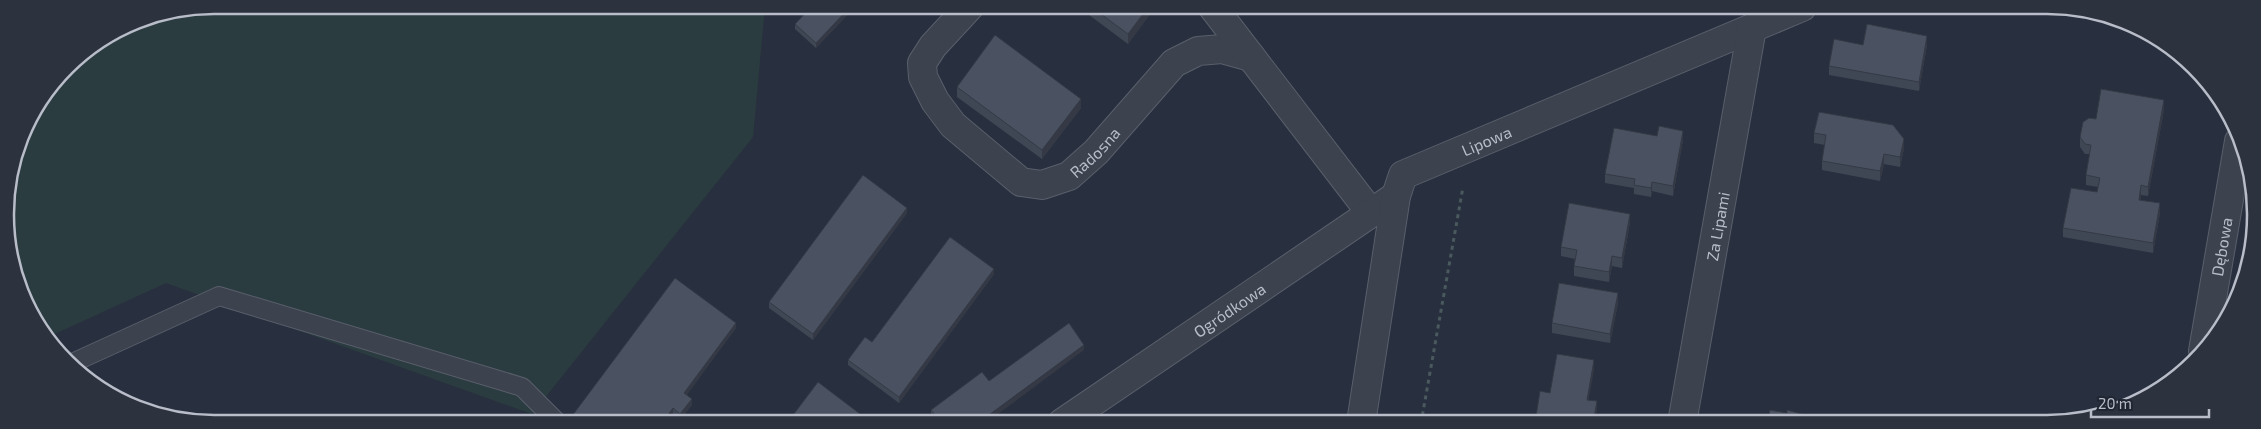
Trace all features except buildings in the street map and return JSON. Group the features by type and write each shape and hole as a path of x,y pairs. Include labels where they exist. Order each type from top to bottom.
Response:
{"street":[{"name":"Radosna","path":"963,14 933,46 922,63 923,77 935,101 953,125 1021,182 1042,185 1068,176 1096,152 1174,63 1198,51 1222,49 1251,56"},
{"path":"1218,14 1371,214"},
{"name":"Lipowa","path":"1361,415 1396,196 1403,175 1784,14"},
{"name":"Za Lipami","path":"1683,415 1752,28"},
{"name":"Dębowa","path":"2205,338 2237,151"},
{"name":"Ogródkowa","path":"1074,415 1396,196"}],"lane":[{"path":"78,361 219,296 522,387 550,415"}],"path":[{"path":"1422,415 1470,146"}],"shaded area":[{"path":"201,14 764,14 753,137 532,414 166,283 53,335 34,303 24,279 15,241 15,188 24,150 34,126 55,92 82,64 92,55 126,34 150,24 188,15"}]}
